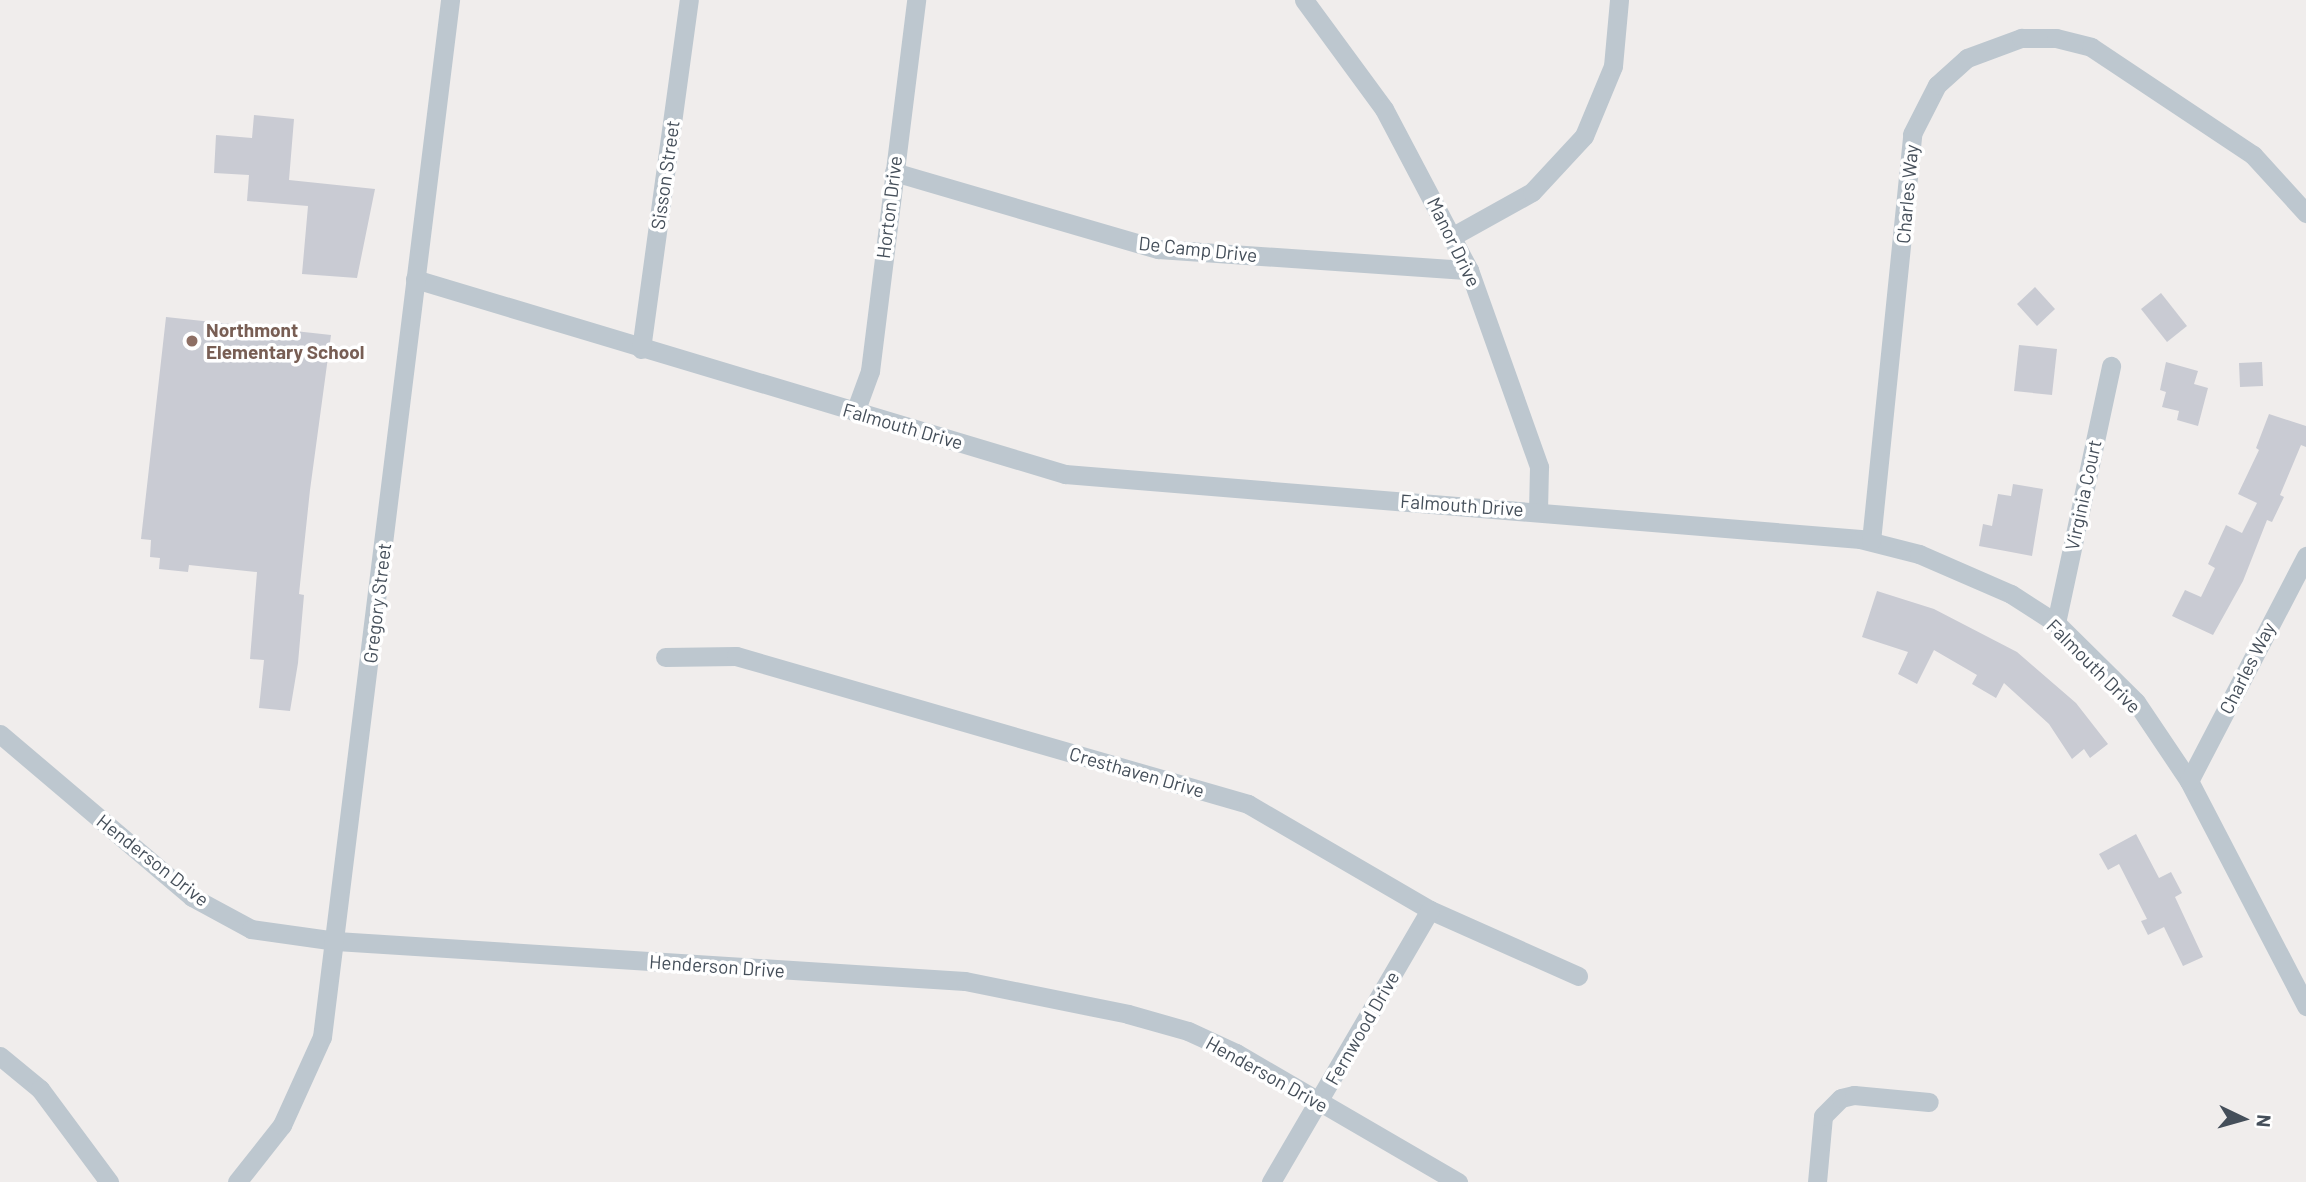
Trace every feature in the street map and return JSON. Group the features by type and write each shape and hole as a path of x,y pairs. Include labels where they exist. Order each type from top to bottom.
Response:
{"street":[{"name":"Sisson Street","path":"641,349 688,0"},
{"name":"Horton Drive","path":"855,412 870,370 916,0"},
{"name":"Manor Drive","path":"1304,0 1384,110 1469,270 1539,467 1538,511"},
{"path":"1453,236 1532,192 1584,136 1613,66 1619,0"},
{"name":"Gregory Street","path":"237,1182 282,1125 311,1068 322,1037 336,941 448,1"},
{"name":"Charles Way","path":"1871,541 1913,134 1937,85 1967,58 2021,38 2056,37 2091,47 2253,155 2306,213"},
{"name":"De Camp Drive","path":"894,172 1158,249 1469,270"},
{"name":"Falmouth Drive","path":"415,279 641,349 1065,474 1538,511 1871,541 1919,554 2011,594 2056,623 2136,702 2189,781 2306,1006"},
{"name":"Virginia Court","path":"2056,623 2111,366"},
{"name":"Charles Way","path":"2189,781 2306,556"},
{"name":"Cresthaven Drive","path":"665,657 736,656 1248,804 1430,910 1578,976"},
{"name":"Henderson Drive","path":"0,734 192,897 251,929 336,941 965,981 1128,1014 1188,1031 1246,1058 1458,1182"},
{"name":"Fernwood Drive","path":"1271,1182 1430,910"},
{"path":"0,1056 40,1089 109,1182"},
{"path":"1817,1182 1823,1116 1841,1098 1854,1095 1929,1102"}],"building":[{"path":"254,115 294,119 289,180 375,189 357,278 302,274 308,206 247,201 249,175 214,173 216,135 252,138"},
{"path":"2035,287 2055,309 2037,326 2017,304"},
{"path":"2161,293 2187,326 2167,342 2141,309"},
{"path":"166,317 331,335 310,490 299,594 304,595 298,663 290,711 259,708 264,660 250,659 257,572 189,565 188,572 159,569 160,558 150,557 151,540 141,539"},
{"path":"2019,345 2057,349 2052,395 2014,391"},
{"path":"2166,362 2198,371 2194,384 2208,388 2198,426 2177,420 2179,411 2162,407 2166,392 2160,390"},
{"path":"2262,362 2263,386 2240,387 2239,363"},
{"path":"2269,414 2306,426 2306,447 2301,445 2280,495 2284,497 2272,522 2267,520 2243,581 2213,635 2172,616 2185,590 2201,597 2215,568 2208,564 2226,525 2242,533 2257,503 2238,494 2259,450 2256,448"},
{"path":"2013,484 2043,489 2032,556 1979,546 1983,524 1992,526 1998,494 2011,496"},
{"path":"1877,591 1934,609 2017,652 2076,703 2108,744 2090,758 2084,749 2072,759 2049,724 2004,683 1996,698 1972,684 1977,675 1934,650 1917,684 1898,674 1908,652 1862,637"},
{"path":"2136,834 2159,878 2171,872 2182,893 2175,897 2203,957 2183,966 2164,927 2148,935 2141,921 2147,919 2119,864 2108,870 2099,854"}],"place":[{"name":"Northmont Elementary School","path":"192,341"}]}
